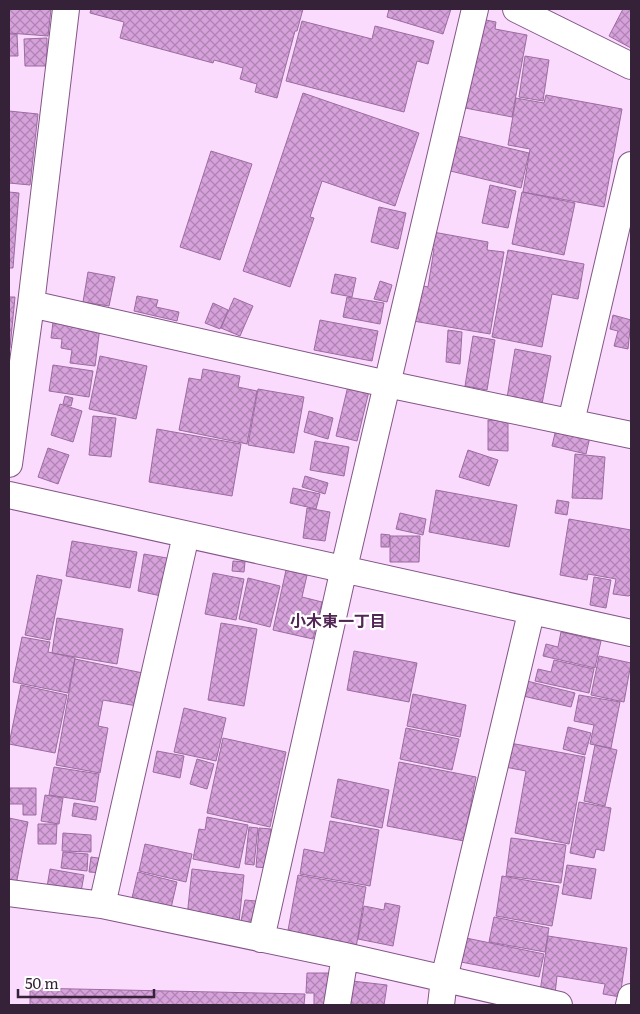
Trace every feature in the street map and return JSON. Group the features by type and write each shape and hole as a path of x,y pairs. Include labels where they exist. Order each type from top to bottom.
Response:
{"street":[{"path":"9,464 31,304 66,9"},
{"path":"261,939 344,568 474,9"},
{"path":"516,9 631,66"},
{"path":"571,422 631,165"},
{"path":"31,304 387,384 631,435"},
{"path":"9,495 631,633"},
{"path":"102,905 186,535"},
{"path":"441,1005 444,979 531,612"},
{"path":"9,893 102,905 345,956 558,1005"},
{"path":"337,1005 345,956"},
{"path":"629,1005 631,997"}],"building":[{"path":"9,9 51,9 48,36 9,33"},
{"path":"91,9 303,9 297,31 295,31 277,98 255,92 257,84 240,79 243,68 214,60 213,63 120,38 124,22 90,13"},
{"path":"389,9 451,9 443,34 387,17"},
{"path":"623,9 631,9 631,48 609,36"},
{"path":"476,18 496,22 495,29 527,35 512,117 460,107"},
{"path":"302,21 372,39 375,26 434,41 428,64 417,61 404,112 286,81"},
{"path":"9,34 17,34 18,56 9,56"},
{"path":"47,38 47,66 25,66 24,39"},
{"path":"525,56 549,60 543,101 519,97"},
{"path":"303,93 419,133 395,206 322,181 310,217 314,218 290,287 243,271"},
{"path":"546,95 622,109 604,207 523,192 530,149 508,145 516,98 544,103"},
{"path":"9,111 38,114 30,185 9,183"},
{"path":"450,134 529,153 521,188 442,169"},
{"path":"211,151 252,164 220,260 180,247"},
{"path":"490,185 516,191 508,228 482,223"},
{"path":"9,192 19,193 13,268 9,268"},
{"path":"522,192 575,203 564,255 512,244"},
{"path":"379,207 406,213 398,249 371,242"},
{"path":"433,232 488,242 487,250 504,252 490,334 413,321 419,285 428,287 434,249 430,248"},
{"path":"508,250 584,264 578,299 552,294 542,347 492,337"},
{"path":"88,272 115,277 109,306 83,302"},
{"path":"335,274 356,278 352,297 331,293"},
{"path":"380,281 392,285 387,302 374,299"},
{"path":"137,296 158,300 156,307 179,312 177,321 134,311"},
{"path":"9,297 15,297 10,348 9,348"},
{"path":"347,297 384,303 380,324 343,317"},
{"path":"234,298 253,306 240,336 221,328"},
{"path":"213,303 228,310 220,329 205,323"},
{"path":"613,315 631,320 628,349 614,346 618,331 610,329"},
{"path":"320,320 378,331 372,361 314,350"},
{"path":"53,322 100,327 95,366 70,363 72,350 61,348 62,339 51,338"},
{"path":"448,330 462,332 460,364 446,362"},
{"path":"473,336 495,340 487,390 465,386"},
{"path":"515,349 551,356 542,404 507,398"},
{"path":"100,356 147,366 136,419 89,409"},
{"path":"53,365 93,371 89,397 49,391"},
{"path":"203,369 240,376 238,387 257,391 247,444 179,430 189,378 201,380"},
{"path":"348,386 369,391 357,441 336,436"},
{"path":"258,389 304,397 294,453 248,445"},
{"path":"65,396 73,398 71,406 63,404"},
{"path":"60,404 82,411 73,442 51,435"},
{"path":"309,411 333,418 328,439 304,432"},
{"path":"93,416 116,418 111,457 89,455"},
{"path":"488,420 508,420 508,451 488,450"},
{"path":"157,429 241,444 232,496 149,482"},
{"path":"556,429 590,437 586,454 552,446"},
{"path":"315,441 349,447 344,476 310,470"},
{"path":"48,448 69,455 58,484 38,477"},
{"path":"468,450 498,460 489,486 459,477"},
{"path":"575,454 605,457 602,499 572,498"},
{"path":"305,476 328,483 325,494 302,487"},
{"path":"293,488 320,494 316,509 290,503"},
{"path":"436,490 517,505 509,547 429,532"},
{"path":"557,500 569,502 567,515 555,513"},
{"path":"307,508 330,512 325,541 303,538"},
{"path":"400,513 426,519 423,535 396,529"},
{"path":"569,519 631,530 631,595 613,594 616,579 588,574 587,580 560,575"},
{"path":"381,534 390,535 389,547 381,547"},
{"path":"390,536 420,536 419,562 390,562"},
{"path":"72,541 137,552 130,588 66,576"},
{"path":"144,554 167,558 161,596 138,591"},
{"path":"233,561 245,562 244,572 232,571"},
{"path":"286,570 307,575 302,597 322,602 313,639 273,630"},
{"path":"213,573 244,579 236,620 205,614"},
{"path":"37,575 62,580 50,640 25,635"},
{"path":"594,577 611,580 606,608 590,605"},
{"path":"248,578 280,586 270,627 239,619"},
{"path":"57,618 123,629 117,664 52,653"},
{"path":"221,623 257,629 244,706 208,700"},
{"path":"561,632 601,641 595,668 543,656 546,644 558,647"},
{"path":"22,637 50,642 48,652 75,658 68,693 13,682"},
{"path":"354,651 417,663 409,702 347,690"},
{"path":"599,656 631,663 624,702 591,695"},
{"path":"75,659 143,673 137,706 103,700 98,726 108,728 100,773 56,765"},
{"path":"554,660 594,669 589,693 535,681 538,669 551,672"},
{"path":"527,681 575,693 571,707 523,696"},
{"path":"21,685 67,695 55,753 9,744"},
{"path":"413,694 466,705 460,737 407,726"},
{"path":"579,695 620,702 611,748 590,744 594,725 574,721"},
{"path":"184,708 226,718 216,761 174,752"},
{"path":"568,727 591,733 585,755 563,749"},
{"path":"406,728 459,739 452,770 400,759"},
{"path":"223,738 286,752 270,827 207,813"},
{"path":"510,743 585,757 569,844 515,833 526,771 505,767"},
{"path":"595,745 617,750 605,806 584,801"},
{"path":"157,751 184,756 180,778 153,772"},
{"path":"197,759 214,764 207,789 190,784"},
{"path":"399,762 476,777 464,841 387,826"},
{"path":"54,767 99,774 95,802 49,795"},
{"path":"338,779 389,790 382,828 331,817"},
{"path":"9,788 36,788 36,815 23,815 23,804 9,804"},
{"path":"45,795 63,798 59,824 41,821"},
{"path":"579,802 611,808 604,851 596,849 594,858 570,853"},
{"path":"74,803 98,807 96,820 72,816"},
{"path":"207,817 248,825 239,868 193,859 199,829 205,830"},
{"path":"9,818 28,822 16,885 9,884"},
{"path":"330,821 379,830 370,886 300,874 304,849 324,853"},
{"path":"38,824 57,824 56,844 38,844"},
{"path":"249,827 258,828 254,865 245,864"},
{"path":"259,828 271,829 268,868 256,867"},
{"path":"63,833 91,835 91,852 62,851"},
{"path":"511,838 566,845 561,883 506,876"},
{"path":"145,844 192,854 186,882 139,871"},
{"path":"63,852 88,854 87,871 61,868"},
{"path":"91,857 105,859 103,873 89,872"},
{"path":"567,865 596,869 591,899 562,894"},
{"path":"50,869 84,875 81,892 47,887"},
{"path":"192,869 244,875 239,922 187,917"},
{"path":"138,872 177,882 171,908 132,898"},
{"path":"298,875 366,887 356,948 287,936"},
{"path":"502,876 559,886 552,926 496,916"},
{"path":"245,900 256,901 253,929 240,927"},
{"path":"385,903 400,906 393,946 358,939 364,906 384,910"},
{"path":"494,917 549,928 545,952 489,942"},
{"path":"548,936 627,948 620,997 603,994 605,984 557,976 555,994 540,992"},
{"path":"466,938 544,954 539,977 461,962"},
{"path":"307,973 330,973 329,1005 314,1005 314,993 306,993"},
{"path":"352,981 387,985 384,1005 350,1005"},
{"path":"30,988 305,994 304,1005 30,1005"}],"district":[{"name":"小木東一丁目","path":"338,621"}]}
